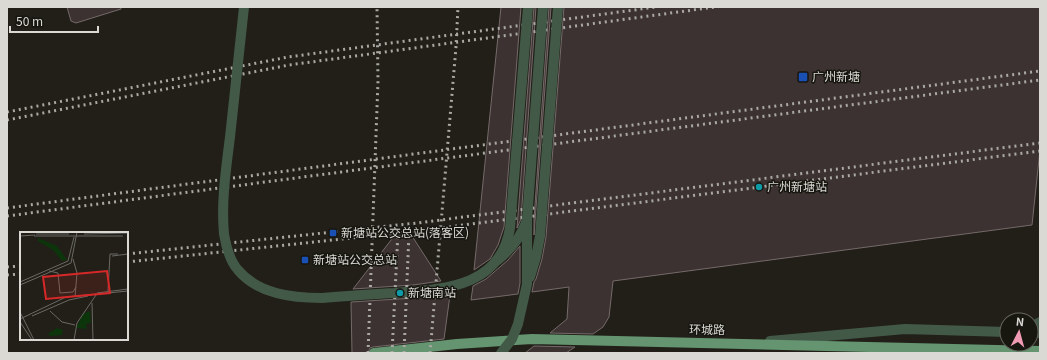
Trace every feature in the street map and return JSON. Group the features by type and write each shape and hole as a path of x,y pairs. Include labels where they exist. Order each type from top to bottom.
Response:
{"main road":[{"name":"环城路","path":"374,353 457,344 532,339 1040,351"}],"street":[{"path":"244,7 225,180 224,235 227,247 231,259 238,270 257,286 294,297 322,298 452,287 469,281 486,272 503,251 508,240 510,228 528,7"},
{"path":"527,284 527,219 543,7"},
{"path":"502,353 512,339 518,324 527,284 536,257 540,236 558,7"},
{"path":"495,262 508,252 516,243 527,219"},
{"path":"745,344 905,329 999,332"}],"building":[{"path":"67,7 121,7 121,9 76,23 71,21"},
{"path":"501,7 521,7 504,227 498,245 490,259 474,270"},
{"path":"534,7 536,7 521,219 517,228"},
{"path":"549,7 551,7 534,235 534,219"},
{"name":"广州新塘站","path":"564,7 1040,7 1040,150 1032,225 613,281 609,317 603,327 593,334 550,333 567,319 569,287 532,292 542,259 546,237"},
{"path":"395,235 412,236 441,281 413,285 353,289"},
{"path":"520,246 520,283 518,294 471,300 473,286 486,279 508,260"},
{"path":"448,293 450,295 444,339 373,347 370,348 368,353 352,353 351,302 414,298"},
{"path":"534,346 575,347 566,353 525,353"}],"railway":[{"path":"368,353 378,81 377,7"},
{"path":"430,353 456,47 458,7"},
{"path":"7,112 288,57 656,7"},
{"path":"7,120 289,65 715,7"},
{"path":"7,208 1040,71"},
{"path":"7,216 1040,80"},
{"path":"128,254 417,223 1040,143"},
{"path":"128,262 417,231 1040,151"},
{"path":"392,353 398,232"},
{"path":"404,353 409,233"},
{"path":"7,267 20,266"},
{"path":"7,275 20,274"}],"place":[{"name":"广州新塘","path":"803,77"},
{"name":"广州新塘站","path":"759,187"},
{"name":"新塘站公交总站(落客区)","path":"333,233"},
{"name":"新塘站公交总站","path":"305,260"},
{"name":"新塘南站","path":"400,293"}]}
